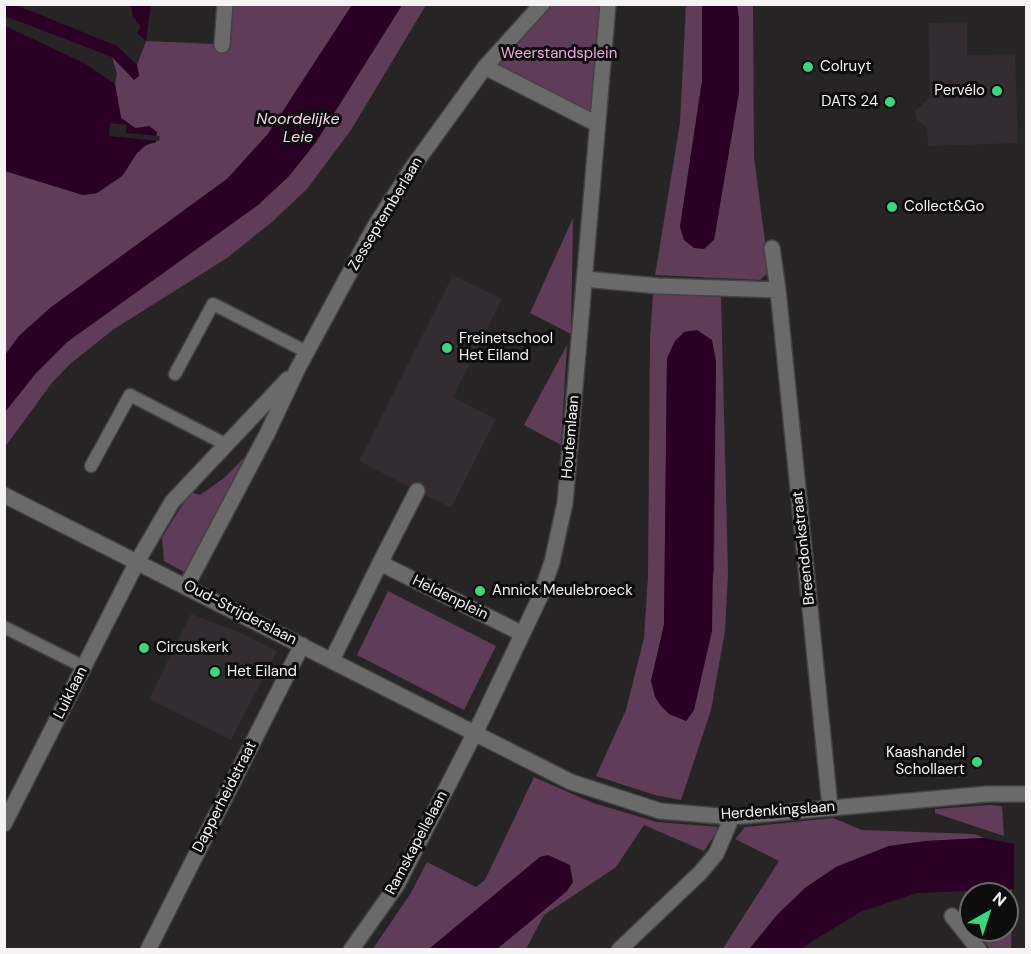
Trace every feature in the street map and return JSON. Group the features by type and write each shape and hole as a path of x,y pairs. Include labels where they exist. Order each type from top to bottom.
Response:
{"street":[{"path":"222,45 225,4"},
{"path":"542,4 485,68 597,124 608,4"},
{"name":"Zesseptemberlaan","path":"186,586 267,434 298,368 375,226 412,168 485,68"},
{"name":"Houtemlaan","path":"475,731 540,597 552,562 565,503 597,124"},
{"name":"Breendonkstraat","path":"772,248 830,807"},
{"path":"585,279 658,286 778,290"},
{"path":"175,374 213,304 307,352"},
{"name":"Zesseptemberlaan","path":"137,562 172,502 298,368"},
{"path":"91,466 130,395 225,444"},
{"path":"332,660 417,491"},
{"name":"Oud-Strijderslaan","path":"4,495 475,731"},
{"name":"Luiklaan","path":"4,824 137,562"},
{"name":"Heldenplein","path":"380,563 521,633"},
{"path":"4,627 84,667"},
{"name":"Dapperheidstraat","path":"148,950 302,645"},
{"name":"Herdenkingslaan","path":"475,731 593,791 660,811 732,817 987,794 1026,794"},
{"name":"Ramskapellelaan","path":"351,950 397,885 475,731"},
{"path":"620,950 711,860 732,817"},
{"path":"952,916 979,950"}],"shaded area":[{"path":"967,22 967,55 1015,54 1018,143 928,146 927,128 916,119 915,111 930,97 929,23"},
{"name":"Freinetschool Het Eiland","path":"453,275 502,299 453,397 496,419 451,508 359,461"},
{"name":"Het Eiland","path":"191,614 241,633 277,651 231,740 149,699"}],"green space":[{"path":"230,5 352,5 268,134 227,179 50,308 19,336 5,355 5,171 83,195 97,193 122,176 137,153 146,145 156,142 121,118 115,84 117,74 112,57 134,79 139,76 137,65 146,41 215,44"},
{"path":"402,5 426,5 351,130 307,189 272,222 227,258 114,329 70,364 51,384 5,447 5,412 36,373 67,342 258,205 289,176 316,142"},
{"name":"Weerstandsplein","path":"542,5 608,5 597,124 485,67"},
{"path":"686,5 702,5 702,81 680,227 714,240 739,92 737,5 753,5 754,157 769,272 760,280 655,275 680,123"},
{"path":"573,218 571,333 571,334 530,313"},
{"path":"653,294 721,296 728,573 725,631 711,710 681,800 655,795 596,776 626,710 644,638 648,577 650,339","holes":["667,358 716,361 714,569 694,710 686,721 651,681 664,625"]},
{"path":"567,345 561,445 524,425"},
{"path":"247,455 188,574 164,561 162,538 190,492 200,495 224,478"},
{"path":"388,591 496,646 464,710 357,655"},
{"path":"534,777 593,803 657,822 720,827 704,851 644,825 616,867 544,915 526,949 497,949 567,891 540,857 429,949 372,950 411,893 427,862 476,887 485,880"},
{"path":"1002,806 1004,836 935,813 935,809"},
{"path":"833,818 862,830 974,834 984,838 926,841 889,846 836,867 805,888 777,915 749,949 722,950 779,861 735,839 745,827"},
{"path":"984,942 1011,942 1011,949 990,949"}],"water":[{"path":"4,5 16,5 117,46 137,65 139,76 134,80 112,57 5,16"},
{"path":"131,5 151,5 146,41 137,33 141,27 133,17"},
{"name":"Noordelijke Leie","path":"352,5 402,5 316,142 289,176 258,205 67,342 36,373 5,412 5,355 19,336 50,308 227,179 268,134"},
{"path":"702,5 737,5 739,18 739,92 714,240 704,249 694,248 684,240 680,227 702,81"},
{"path":"5,26 84,63 115,84 121,118 135,128 149,126 157,132 156,142 146,145 137,153 122,176 97,193 83,195 5,171"},
{"path":"697,330 712,340 716,361 712,631 694,710 686,721 669,714 661,706 655,697 651,681 664,625 667,358 675,341 684,332"},
{"path":"984,838 1026,846 1026,895 1019,892 1019,882 959,882 959,891 917,893 860,912 800,949 749,950 777,915 805,888 836,867 889,846 926,841"},
{"path":"548,855 570,865 573,882 567,891 497,949 429,949 540,857"}],"pier":[{"path":"110,123 127,125 126,133 160,136 159,141 109,136"},
{"path":"1014,841 1026,843 1026,896 1019,893 1019,882 1014,882"}],"place":[{"name":"Colruyt","path":"808,67"},
{"name":"Pervélo","path":"997,91"},
{"name":"DATS 24","path":"890,102"},
{"name":"Collect&Go","path":"892,207"},
{"name":"Freinetschool Het Eiland","path":"447,348"},
{"name":"Annick Meulebroeck","path":"480,591"},
{"name":"Circuskerk","path":"144,648"},
{"name":"Het Eiland","path":"215,672"},
{"name":"Kaashandel Schollaert","path":"977,762"}]}
